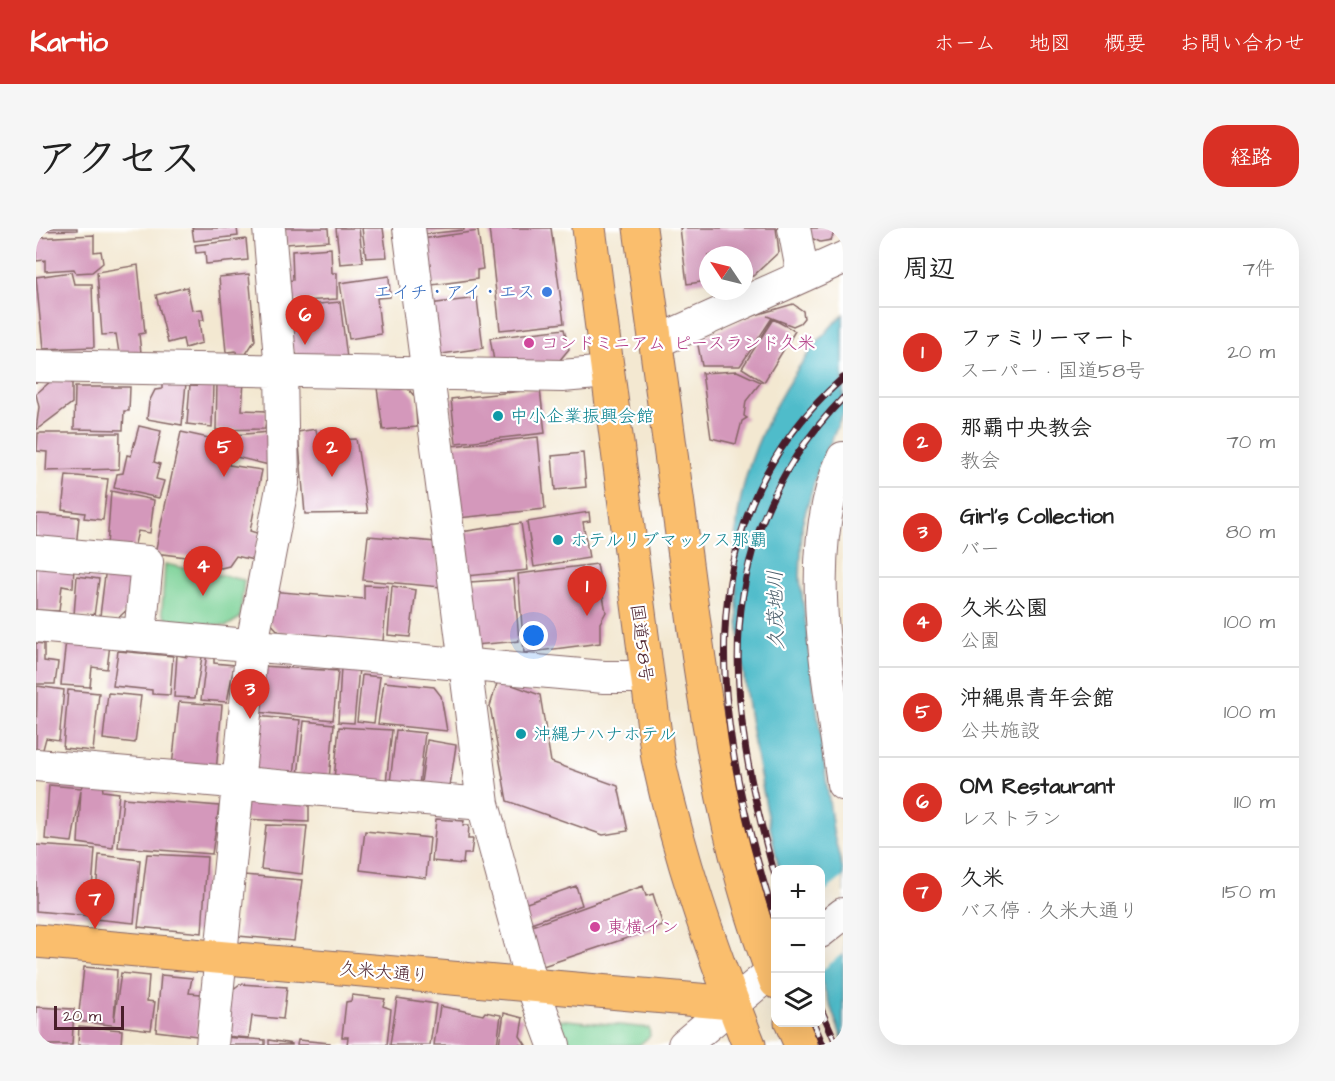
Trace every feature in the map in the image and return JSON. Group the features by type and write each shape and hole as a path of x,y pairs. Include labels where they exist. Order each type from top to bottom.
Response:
{"main road":[{"name":"国道58号","path":"589,228 658,758 675,835 698,911 749,1045"},
{"path":"640,228 711,741 741,873 760,940 771,966"},
{"name":"久米大通り","path":"36,941 732,1003"},
{"path":"793,1027 801,1045"}],"street":[{"path":"212,1045 252,644 283,483 281,370 269,228"},
{"path":"410,228 426,374 483,804 532,985 554,1045"},
{"path":"794,228 803,276"},
{"path":"656,342 843,258"},
{"path":"36,366 562,376 608,372"},
{"path":"843,458 825,513 820,548 820,591 837,690 843,784"},
{"path":"36,552 147,562 140,635"},
{"path":"36,626 604,677 647,677"},
{"path":"36,765 483,804"},
{"path":"825,928 843,914"},
{"path":"684,1045 732,1003 771,975"}],"green space":[{"path":"165,564 244,580 240,618 227,626 168,622 162,611"},
{"path":"557,1019 649,1028 650,1036 639,1045 566,1045"}],"water":[{"name":"久茂地川","path":"843,314 843,414 818,470 802,524 800,579 833,831 843,872 843,1041 825,991 825,865 778,865 754,745 742,663 736,581 739,509 756,448 785,389 822,336"}],"pier":[{"path":"843,877 843,953 825,968 825,919 825,892"}],"building":[{"path":"36,228 77,228 77,230 36,231"},
{"path":"192,228 237,228 238,236 194,241"},
{"path":"285,228 328,228 329,241 286,244"},
{"path":"336,228 359,228 363,262 340,264"},
{"path":"362,228 383,228 387,257 366,258"},
{"path":"425,228 464,228 464,230 426,234"},
{"path":"489,228 551,228 564,323 500,330"},
{"path":"680,228 776,228 779,252 753,276 753,246 699,246 699,282 687,284"},
{"path":"808,228 836,228 831,240 820,242 809,237"},
{"path":"478,231 483,269 477,270 477,279 432,285 422,239"},
{"path":"94,235 94,252 101,251 103,263 92,272 76,273 74,269 45,271 45,260 36,261 36,238"},
{"path":"246,239 248,260 206,264 205,252 196,253 195,245"},
{"path":"331,248 332,273 337,273 337,299 283,302 281,281 293,280 292,251"},
{"path":"138,265 145,333 139,334 141,353 119,353 116,334 102,335 97,272"},
{"path":"71,272 74,284 92,284 94,347 43,349 36,277"},
{"path":"249,274 255,340 244,357 237,358 236,351 226,352 219,277"},
{"path":"389,276 390,297 377,298 381,334 349,339 340,283"},
{"path":"187,287 192,310 202,309 204,320 199,320 202,343 185,348 183,339 168,343 156,295"},
{"path":"477,298 483,348 435,355 429,304"},
{"path":"340,302 347,358 300,358 290,347 286,307"},
{"path":"793,304 803,311 804,318 800,323 793,326 767,316 772,318 740,366 702,366 697,340 756,315"},
{"path":"773,319 795,331 764,382 742,368"},
{"name":"コンドミニアム ピースランド久米","path":"564,329 569,349 559,361 495,367 490,338"},
{"path":"737,371 761,382 746,401 744,416 747,418 742,421 736,444 711,438 702,373"},
{"path":"72,380 72,403 36,430 39,407 36,394 51,381"},
{"path":"162,380 186,383 182,425 147,419 149,402 155,390 162,389"},
{"path":"217,381 244,381 242,410 267,411 265,429 216,430"},
{"path":"213,383 212,427 187,424 190,384"},
{"path":"404,384 415,397 417,427 383,430 377,388"},
{"path":"75,387 130,387 129,411 124,411 123,430 74,429"},
{"name":"中小企業振興会館","path":"540,389 545,433 456,443 451,399"},
{"path":"139,426 161,431 154,462 160,464 156,479 164,481 159,498 114,488 117,474 123,473 127,455 131,456"},
{"path":"316,429 318,441 356,439 368,513 305,514 298,432"},
{"path":"181,432 232,443 229,465 262,470 250,531 260,534 254,560 236,556 229,566 221,568 211,566 202,559 155,553"},
{"path":"269,432 269,465 236,457 234,435"},
{"path":"38,433 120,433 119,469 46,471 47,452 37,451"},
{"path":"538,437 545,509 458,518 451,446"},
{"path":"583,453 586,487 555,490 552,456"},
{"path":"66,475 108,479 103,520 84,518 85,513 62,510"},
{"path":"111,491 154,500 150,533 138,531 134,548 107,546"},
{"name":"ホテルリブマックス那覇","path":"589,512 590,521 583,522 589,558 534,567 527,522"},
{"path":"36,515 79,517 76,548 36,542"},
{"path":"521,523 528,570 467,576 461,532"},
{"path":"368,536 436,542 441,587 363,580"},
{"path":"36,560 74,565 73,588 62,586 59,611 36,610"},
{"path":"597,564 606,612 600,623 600,643 524,653 518,574"},
{"path":"106,567 130,570 130,607 117,619 100,616"},
{"path":"77,576 99,579 94,616 74,615"},
{"path":"514,579 519,641 475,645 470,582"},
{"path":"364,585 388,586 383,641 279,632 267,619 270,591 364,599"},
{"path":"392,586 416,590 410,637 388,635"},
{"path":"66,641 110,644 107,669 92,667 90,687 61,685"},
{"path":"36,643 44,644 44,661 58,663 55,684 36,684"},
{"path":"191,650 203,651 195,698 174,697 177,655 187,657"},
{"path":"118,651 173,656 170,695 152,694 152,690 113,686"},
{"path":"207,652 214,654 214,663 234,665 227,702 201,700"},
{"path":"262,666 338,671 333,720 257,712"},
{"path":"341,666 359,668 354,723 338,722"},
{"path":"362,675 380,677 374,723 357,721"},
{"name":"沖縄ナハナホテル","path":"498,680 540,695 551,762 618,786 628,831 603,835 507,801 490,706"},
{"path":"384,682 434,687 441,696 447,731 378,724"},
{"path":"37,686 64,690 59,740 46,738 42,753 36,752"},
{"path":"68,690 99,693 93,751 63,748"},
{"path":"108,693 141,696 135,743 103,739"},
{"path":"179,702 222,705 216,772 172,767"},
{"path":"255,716 300,720 294,776 258,770 252,759"},
{"path":"304,721 334,724 329,780 298,776"},
{"path":"339,727 392,730 386,783 334,779"},
{"path":"396,730 425,733 419,786 390,783"},
{"path":"427,740 456,745 450,786 421,783"},
{"path":"84,782 102,784 103,791 119,793 113,848 78,843 81,790 72,842 45,839 49,785 81,788"},
{"path":"257,796 309,804 309,822 244,819 245,806"},
{"path":"123,798 219,806 212,854 118,847"},
{"path":"436,819 464,821 463,825 469,825 468,839 473,839 471,854 464,854 463,864 432,861"},
{"path":"266,825 307,826 302,874 261,869"},
{"path":"365,831 430,838 426,878 360,870"},
{"path":"36,845 95,849 90,916 36,911"},
{"path":"147,854 207,857 202,933 138,927"},
{"path":"99,855 140,860 134,923 94,919"},
{"path":"244,875 302,880 294,941 238,936"},
{"path":"576,886 582,905 528,924 521,905"},
{"name":"東横イン","path":"643,886 646,896 653,894 663,926 540,967 526,928"},
{"path":"84,967 117,970 114,1021 121,973 149,976 147,1001 155,1002 151,1030 78,1021"},
{"path":"161,975 192,978 189,993 201,994 197,1036 156,1031"},
{"path":"240,984 287,987 283,1019 252,1016 249,1038 225,1036 228,993"},
{"path":"352,995 385,999 383,1006 391,1009 387,1045 347,1045 348,1037 342,1037 346,1002 351,1001"},
{"path":"397,998 436,1004 430,1045 390,1045"},
{"path":"440,1006 483,1015 485,1012 501,1015 497,1045 434,1045"},
{"path":"36,1007 74,1009 72,1045 36,1045"},
{"path":"504,1013 523,1018 520,1036 526,1045 499,1045"},
{"path":"79,1026 122,1030 121,1045 78,1045"},
{"path":"221,1037 265,1040 265,1045 220,1045"},
{"path":"269,1040 292,1044 292,1045 269,1045"},
{"path":"298,1040 330,1043 330,1045 297,1045"}],"railway":[{"path":"775,919 755,852 738,779 727,707 725,635 733,565 754,499 790,436 843,378"},
{"path":"772,865 746,750 739,687 739,625 749,566 768,508 799,452 843,398"},
{"path":"825,1018 837,1045"},
{"path":"815,1027 823,1045"}],"place":[{"name":"エイチ・アイ・エス","path":"547,292"},
{"name":"コンドミニアム ピースランド久米","path":"529,343"},
{"name":"OM Restaurant","path":"305,345"},
{"name":"中小企業振興会館","path":"498,416"},
{"name":"沖縄県青年会館","path":"224,477"},
{"name":"那覇中央教会","path":"332,477"},
{"name":"ホテルリブマックス那覇","path":"558,540"},
{"name":"久米公園","path":"203,596"},
{"name":"ファミリーマート","path":"587,616"},
{"name":"Girl's Collection","path":"250,719"},
{"name":"沖縄ナハナホテル","path":"521,734"},
{"name":"東横イン","path":"595,927"},
{"name":"久米","path":"95,929"}]}
